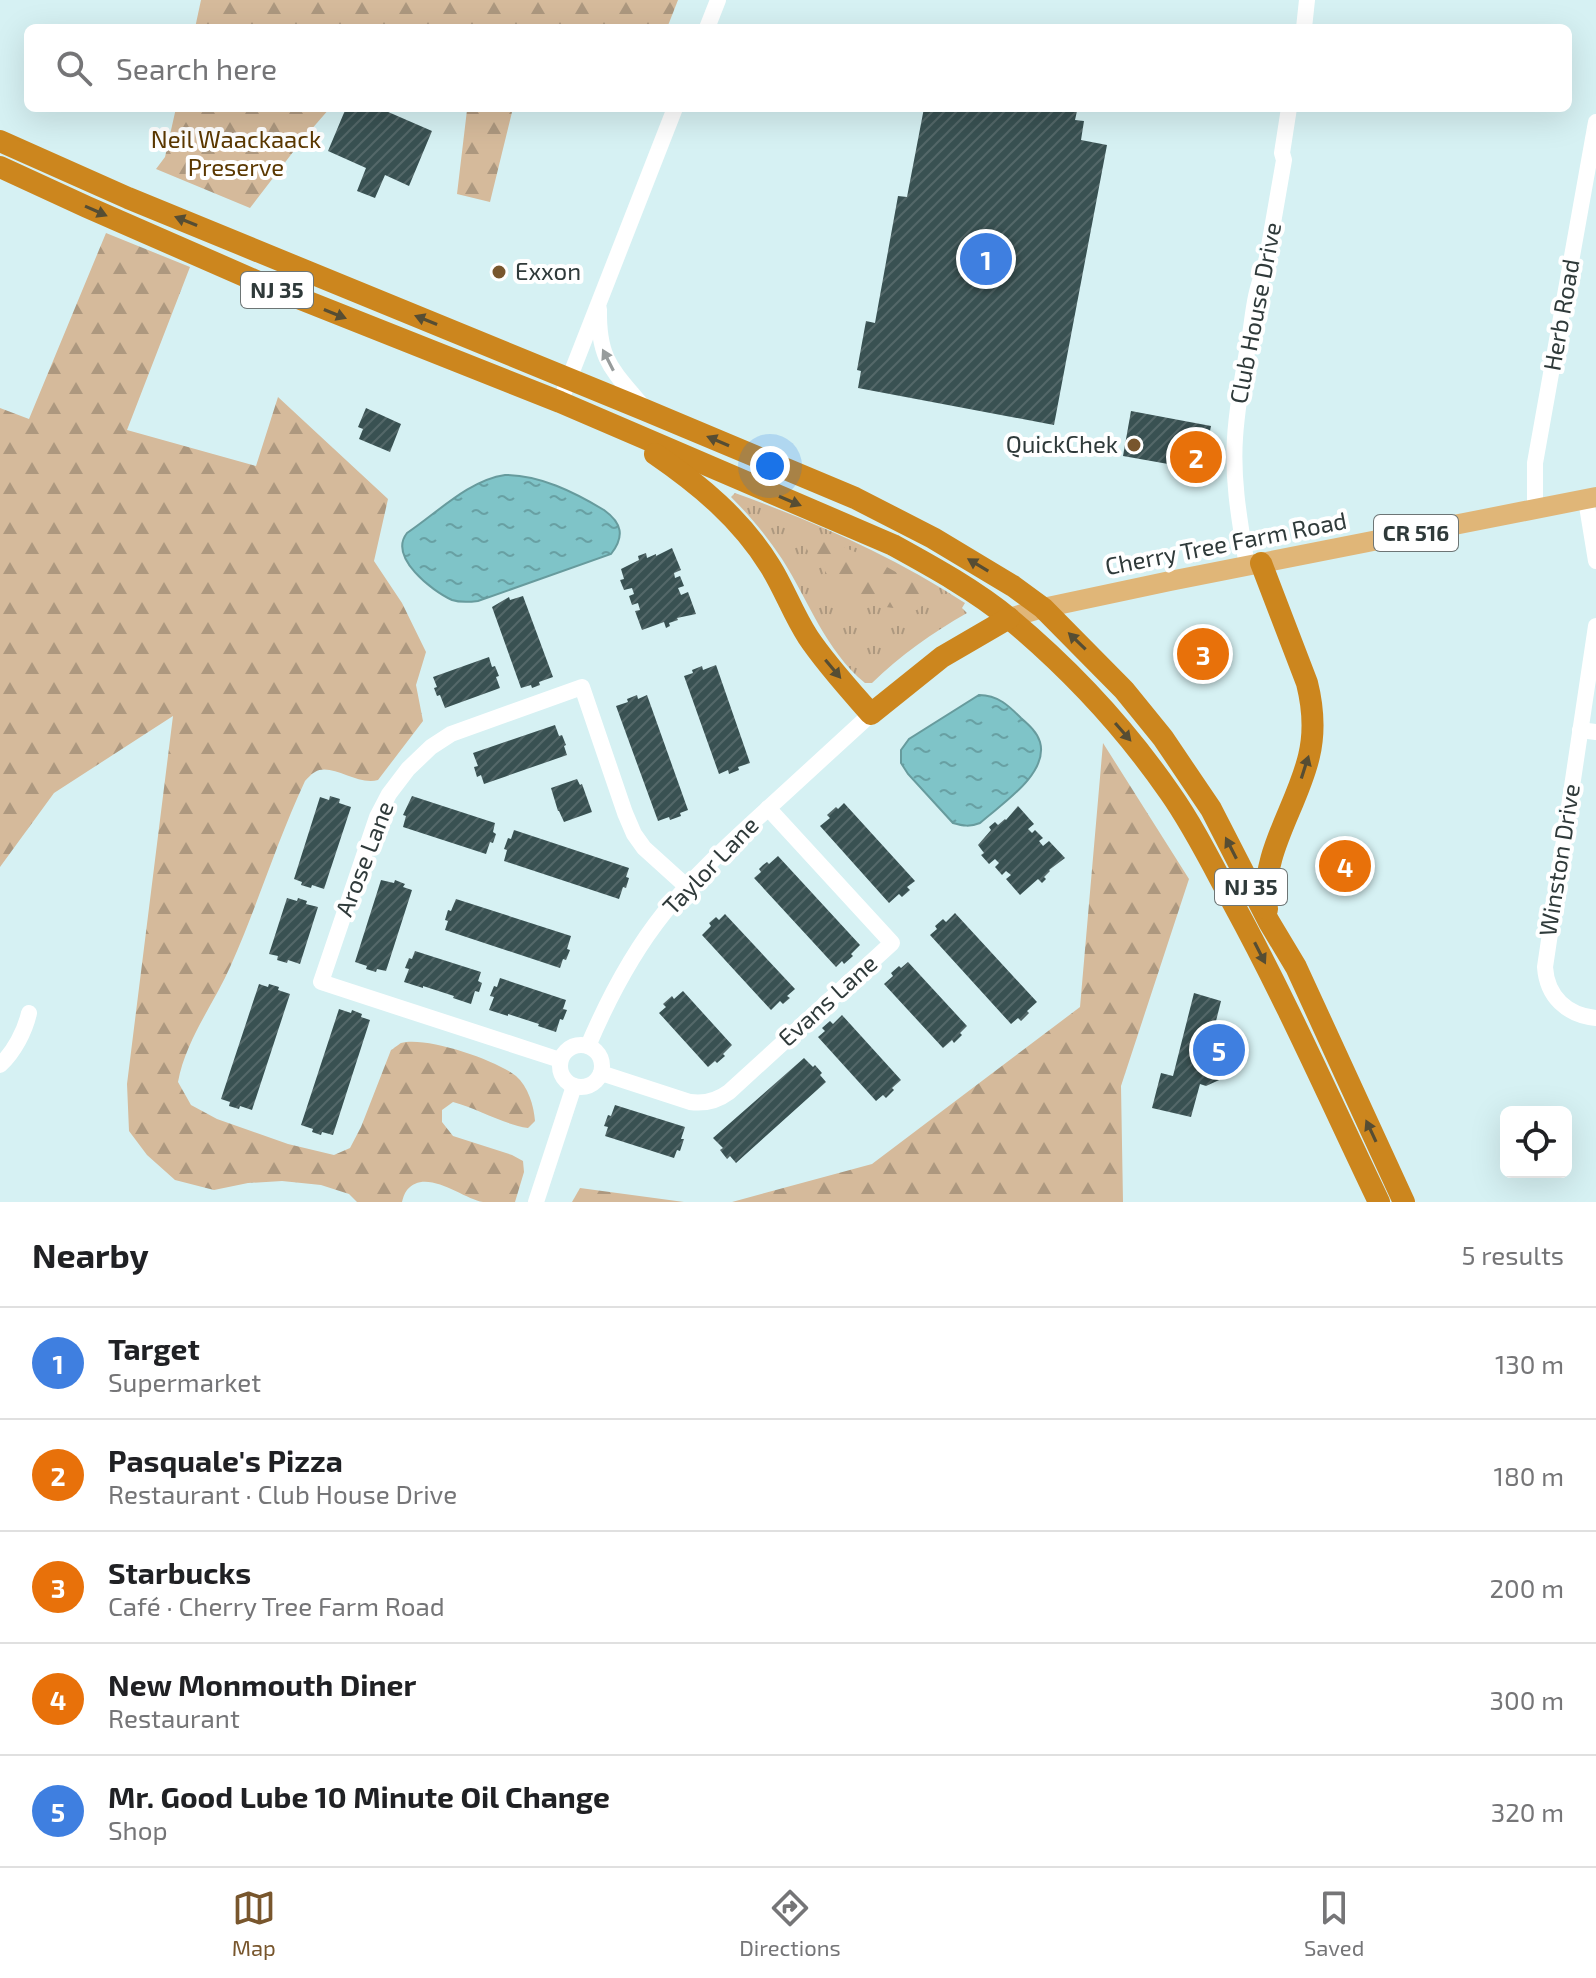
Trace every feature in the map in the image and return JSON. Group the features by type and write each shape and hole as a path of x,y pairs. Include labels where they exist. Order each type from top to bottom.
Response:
{"highway":[{"name":"NJ 35","path":"0,141 128,198 855,498 933,538 1013,586 1043,608 1114,679 1163,738 1211,809 1269,922 1296,967 1404,1202"},
{"name":"NJ 35","path":"0,167 265,285 560,402 893,545 931,566 1009,618 1100,705 1171,795 1213,864 1263,958 1379,1202"},
{"path":"0,182 52,191"},
{"path":"615,426 699,485 738,522 774,573 807,636 871,714"},
{"path":"1254,565 1307,683 1313,723 1309,759 1269,866 1266,884 1269,922"},
{"name":"CR 516","path":"871,714 942,657 1009,618"}],"main road":[{"name":"Cherry Tree Farm Road","path":"1009,618 1043,608 1591,499"}],"street":[{"path":"709,24 718,0"},
{"path":"1304,24 1307,0"},
{"path":"560,402 673,112"},
{"name":"Club House Drive","path":"1254,565 1237,507 1234,441 1257,295 1265,269 1284,160 1282,153 1288,112"},
{"name":"Herb Road","path":"1535,510 1535,463 1591,174 1596,122"},
{"path":"600,300 599,327 605,358 645,410"},
{"path":"1591,499 1596,561"},
{"name":"Winston Drive","path":"1596,626 1588,731 1545,967 1551,992 1562,1005 1585,1017 1596,1018"},
{"name":"Arose Lane","path":"560,1060 321,982 371,831 395,785 415,761 451,734 582,687 634,834 644,848 686,886"},
{"name":"Taylor Lane","path":"588,1046 627,967 686,886 871,714"},
{"name":"Evans Lane","path":"601,1073 690,1102 704,1103 717,1099 729,1092 892,943 768,808"},
{"path":"0,1065 12,1051 29,1013"},
{"path":"581,1044 588,1046 598,1054 601,1073 587,1086 574,1086 564,1078 560,1060 568,1048 581,1044"},
{"path":"536,1202 574,1086"}],"green space":[{"path":"201,0 678,0 669,24 196,24"},
{"name":"Neil Waackaack Preserve","path":"175,112 327,112 250,208 156,169 165,157"},
{"path":"467,112 512,112 490,202 457,194"},
{"path":"106,233 190,267 127,430 256,466 278,397 388,499 374,561 402,603 426,652 416,685 423,721 378,780 362,780 321,770 305,781 231,965 187,1051 178,1082 191,1105 217,1119 288,1144 334,1155 350,1148 391,1050 400,1044 427,1043 477,1057 520,1080 530,1097 535,1121 528,1128 518,1126 453,1102 442,1110 442,1122 453,1136 523,1161 524,1172 515,1202 483,1202 445,1186 424,1182 407,1190 402,1202 357,1202 349,1194 321,1185 282,1181 248,1183 214,1190 175,1180 147,1155 129,1131 127,1084 173,716 54,793 0,867 0,408 29,419"},
{"path":"735,493 882,555 965,603 962,608 967,613 917,645 872,683 865,683 828,640 776,551 731,497"},
{"path":"807,536 852,551 906,578 926,595 922,606 917,610 864,603 838,592 807,550 804,541"},
{"path":"1103,743 1189,879 1121,1086 1123,1202 732,1202 872,1164 1080,1007"},
{"path":"580,1188 684,1202 572,1202"}],"water":[{"path":"505,475 531,478 556,486 604,510 618,525 618,541 611,554 478,601 452,600 415,572 403,552 403,542 407,533 454,498 479,483"},
{"path":"979,695 1003,702 1027,723 1039,738 1041,754 1037,766 1021,788 980,823 963,825 953,823 908,774 901,763 901,750 909,739"}],"building":[{"path":"344,112 388,112 432,131 409,186 385,175 375,198 357,191 366,168 328,151"},
{"path":"923,112 1077,112 1075,120 1084,121 1081,140 1107,145 1054,425 858,388 861,371 857,370 866,321 875,323 898,196 907,197"},
{"path":"366,408 401,424 390,452 359,439 363,429 358,427"},
{"path":"1131,411 1211,426 1202,470 1123,456"},
{"path":"672,548 681,570 674,573 675,578 680,576 684,586 678,588 681,595 688,592 696,614 677,618 666,628 664,622 642,630 635,611 640,610 638,603 632,605 629,596 634,594 632,588 624,590 620,580 624,579 621,569 639,560 638,556 646,553 647,558 656,556"},
{"path":"523,596 553,677 532,688 531,685 521,688 492,607 509,597 510,600"},
{"path":"489,657 499,676 496,677 500,688 445,708 440,695 437,696 433,677"},
{"path":"716,665 750,763 729,774 728,770 719,774 684,676 702,666 703,670"},
{"path":"637,695 638,699 647,695 688,810 670,820 669,817 658,821 616,706"},
{"path":"555,725 566,745 567,755 484,784 481,775 477,777 474,767 478,766 473,753"},
{"path":"577,779 582,784 592,812 564,822 551,788"},
{"path":"330,796 351,807 324,889 312,885 311,888 294,879 320,797 329,800"},
{"path":"412,796 495,823 493,832 496,834 486,854 403,827 406,816 403,815"},
{"path":"844,803 915,881 907,887 910,890 902,897 899,894 889,903 820,826 830,818 827,815"},
{"path":"1018,806 1034,824 1028,829 1032,833 1035,830 1043,838 1039,841 1043,846 1049,841 1065,858 1049,870 1042,883 1038,879 1020,895 1006,879 1011,875 1006,871 1002,875 995,867 999,863 995,859 989,864 981,855 984,853 978,845 991,830 989,827 1006,820"},
{"path":"514,830 629,868 626,888 623,887 619,899 504,861 507,850 504,849"},
{"path":"778,856 860,945 844,964 842,961 836,967 754,878 763,865"},
{"path":"381,880 394,883 395,880 412,890 386,971 377,969 376,972 355,962"},
{"path":"287,898 297,901 298,898 318,907 300,964 277,960 278,956 269,954"},
{"path":"456,899 571,936 566,960 563,959 560,968 445,930 448,910 451,911"},
{"path":"955,913 1037,1002 1021,1021 1018,1018 1011,1024 930,935 937,929 935,926 943,919 946,922"},
{"path":"725,914 795,989 783,1004 780,1001 771,1010 702,935 711,926 709,923"},
{"path":"415,951 481,972 478,981 482,983 479,992 475,991 471,1004 404,982 409,969 405,968"},
{"path":"908,962 967,1026 954,1043 952,1040 943,1048 884,984 893,976 891,973"},
{"path":"500,978 566,1000 563,1009 567,1010 556,1032 489,1010 494,997 490,996"},
{"path":"259,984 279,987 278,990 290,994 252,1110 240,1106 239,1109 221,1099"},
{"path":"683,991 732,1045 723,1054 725,1056 708,1067 659,1013 666,1007 663,1004"},
{"path":"1194,993 1221,1001 1216,1021 1239,1071 1206,1086 1200,1084 1191,1117 1152,1108 1161,1073 1173,1076"},
{"path":"339,1009 351,1013 352,1010 370,1020 333,1135 322,1132 321,1135 301,1125"},
{"path":"842,1015 901,1080 886,1098 883,1095 876,1101 818,1037 825,1031 822,1028 830,1021 833,1024"},
{"path":"804,1058 813,1067 815,1065 826,1082 736,1163 730,1156 727,1159 720,1150 723,1148 713,1138"},
{"path":"615,1105 685,1127 680,1151 677,1150 674,1158 605,1136 608,1127 604,1126"}],"place":[{"name":"Target","path":"986,259"},
{"name":"Exxon","path":"499,272"},
{"name":"QuickChek","path":"1134,445"},
{"name":"Pasquale's Pizza","path":"1196,457"},
{"name":"Starbucks","path":"1203,654"},
{"name":"New Monmouth Diner","path":"1345,866"},
{"name":"Mr. Good Lube 10 Minute Oil Change","path":"1219,1050"}]}
